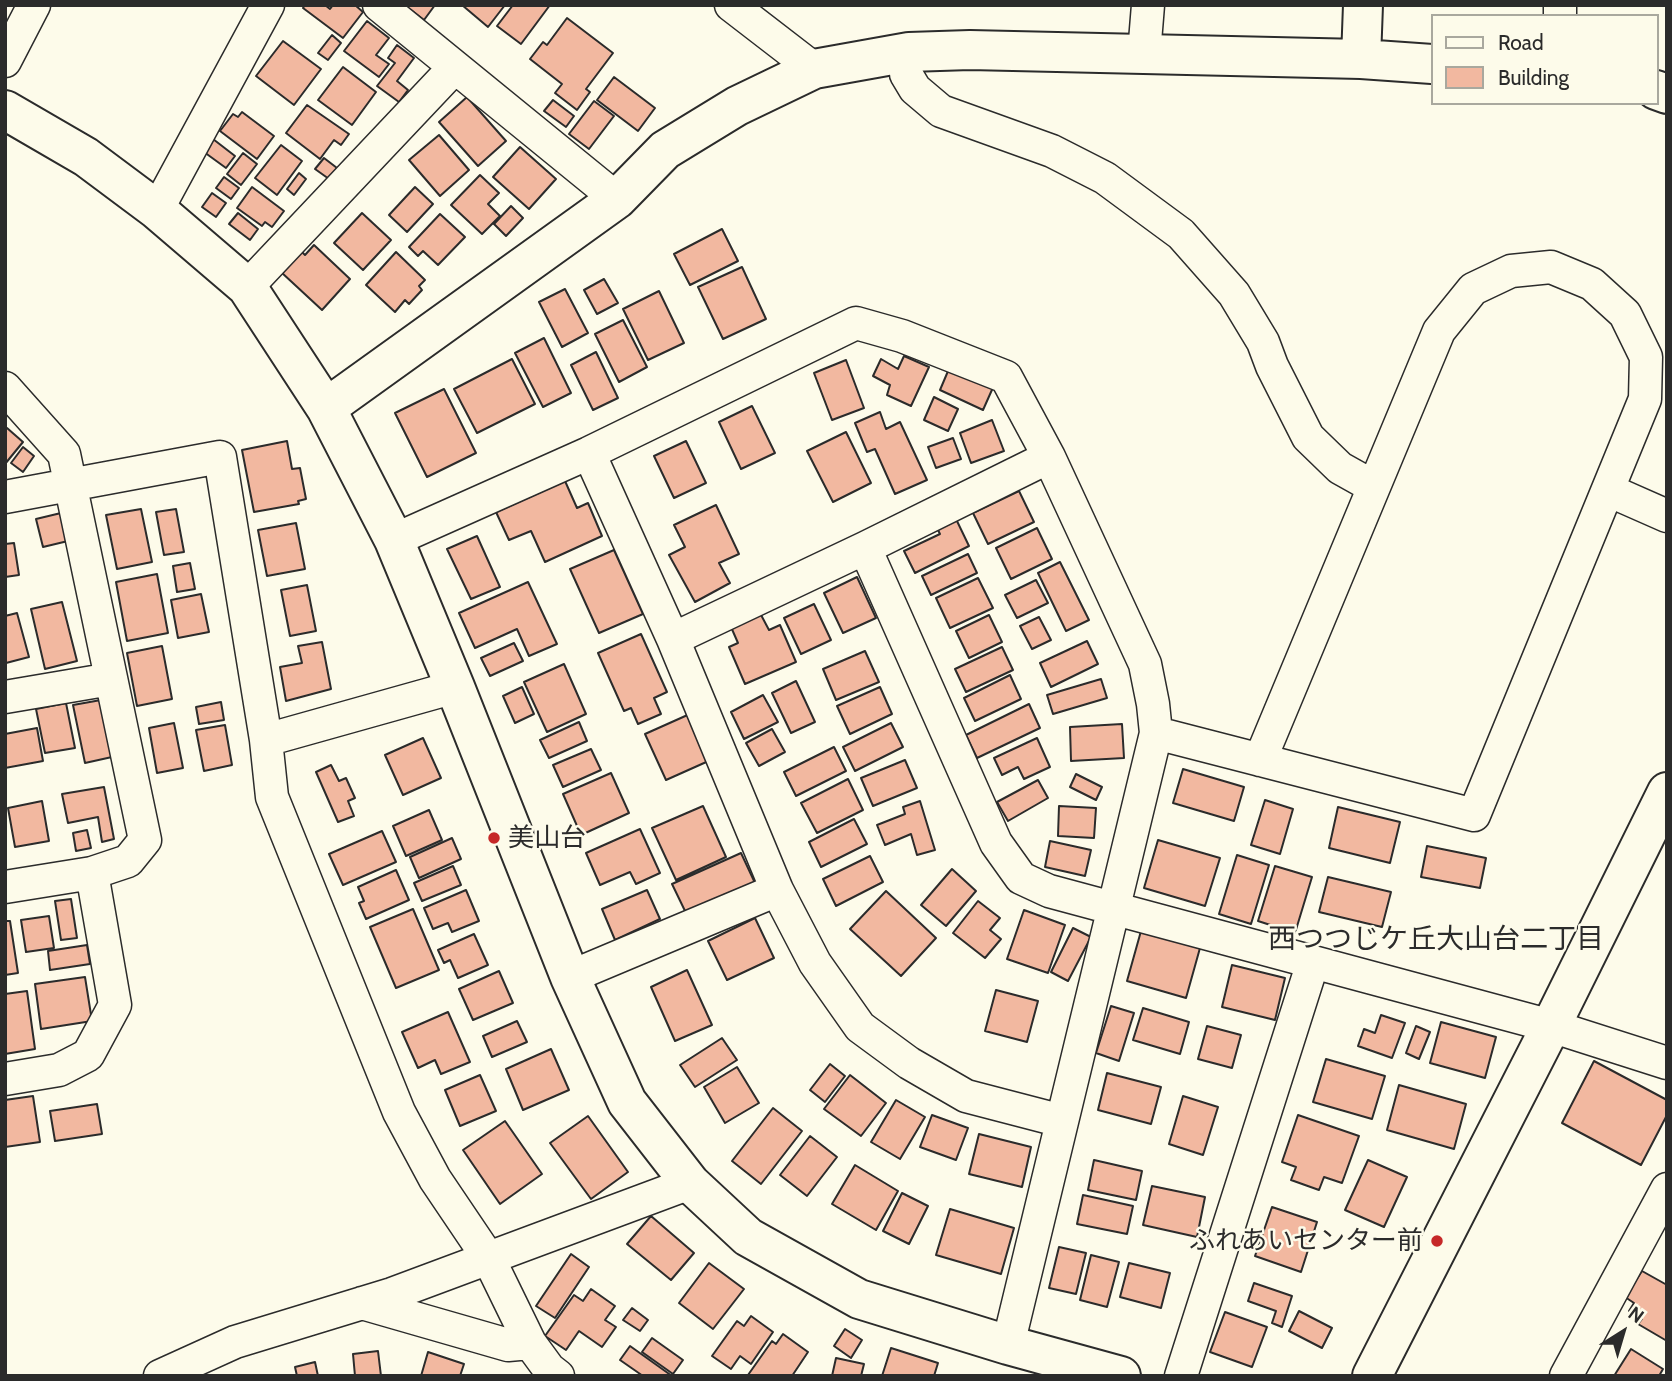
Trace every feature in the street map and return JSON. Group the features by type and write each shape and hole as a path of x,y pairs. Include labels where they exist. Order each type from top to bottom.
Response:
{"street":[{"path":"5,61 34,5"},
{"path":"157,210 268,5"},
{"path":"379,5 617,199"},
{"path":"731,5 814,69"},
{"path":"1144,54 1148,5"},
{"path":"1361,59 1363,5"},
{"path":"326,408 617,199 665,150 737,106 814,69 909,52 970,50 1361,59 1430,64"},
{"path":"909,52 906,74 915,89 941,111 1052,150 1105,178 1181,234 1234,295 1263,342 1272,366 1308,437 1340,468 1374,487"},
{"path":"247,287 454,68"},
{"path":"5,110 86,157 157,210 247,287 326,408 394,540 570,977 627,1102 690,1183 748,1237 859,1299 1008,1345 1121,1376"},
{"path":"1156,733 1260,760 1474,815 1645,399 1646,357 1625,314 1592,284 1551,267 1511,271 1473,289 1439,331 1260,760"},
{"path":"394,540 589,453 856,324 902,335 1006,377 1049,457 1145,664 1156,733 1008,1345"},
{"path":"5,388 64,454 145,840 128,860 92,873 5,887"},
{"path":"589,453 673,639 777,890 816,963 860,1027 909,1063 966,1096 1062,1121"},
{"path":"5,498 220,457 266,740 272,797 399,1112 435,1179 489,1259 530,1343 558,1376"},
{"path":"673,639 1049,457"},
{"path":"1608,490 1667,516"},
{"path":"865,548 996,843 1021,878 1049,891 1551,1026 1667,1063"},
{"path":"5,697 111,679"},
{"path":"266,740 455,687"},
{"path":"1372,1376 1667,792"},
{"path":"5,1079 59,1070 88,1055 115,1005 92,873"},
{"path":"570,977 777,890"},
{"path":"1181,1376 1313,962"},
{"path":"160,1376 235,1342 362,1303 489,1259 690,1183"},
{"path":"1566,1376 1667,1189"},
{"path":"362,1303 508,1345 530,1343"}],"building":[{"path":"305,5 325,5 330,9 333,5 355,5 363,12 343,38 303,8"},
{"path":"395,5 435,5 424,20 411,10 407,15"},
{"path":"462,5 505,5 488,27"},
{"path":"513,5 550,5 521,44 497,26"},
{"path":"567,18 613,53 586,89 590,92 577,110 555,93 562,84 530,59 543,42 547,45"},
{"path":"367,21 389,38 376,55 389,64 379,77 344,51"},
{"path":"332,35 341,43 328,60 318,53"},
{"path":"283,41 321,69 294,105 256,76"},
{"path":"397,45 414,58 397,81 408,90 399,102 377,86 395,63 388,58"},
{"path":"343,67 376,92 352,125 318,100"},
{"path":"614,77 655,108 638,131 597,100"},
{"path":"467,97 506,141 478,166 439,122"},
{"path":"553,100 574,116 566,127 544,111"},
{"path":"594,101 614,116 589,149 569,134"},
{"path":"307,105 349,134 341,145 334,140 320,159 286,133"},
{"path":"242,112 274,136 257,159 220,131 233,114 238,117"},
{"path":"439,135 469,170 440,196 409,160"},
{"path":"213,139 235,156 226,168 204,152"},
{"path":"281,145 302,161 277,195 255,178"},
{"path":"520,147 556,179 529,209 493,177"},
{"path":"243,153 257,164 241,185 227,174"},
{"path":"324,158 337,168 329,179 315,169"},
{"path":"299,173 306,179 294,195 287,189"},
{"path":"480,175 499,193 488,204 500,216 482,234 451,205"},
{"path":"224,177 239,188 231,199 216,188"},
{"path":"252,187 284,211 272,227 265,222 262,226 237,208"},
{"path":"415,187 433,204 407,232 389,215"},
{"path":"212,193 226,203 216,217 202,207"},
{"path":"511,206 523,218 506,236 494,224"},
{"path":"238,213 258,229 250,240 229,224"},
{"path":"362,213 391,240 363,270 334,243"},
{"path":"440,214 465,237 438,265 423,251 418,256 409,247"},
{"path":"722,229 738,261 690,285 674,254"},
{"path":"314,245 350,279 322,310 281,272 301,251 305,255"},
{"path":"396,252 425,280 419,286 422,290 409,304 405,300 395,312 366,285"},
{"path":"742,267 766,319 723,339 698,287"},
{"path":"604,279 618,303 597,314 584,290"},
{"path":"565,289 588,333 562,347 539,302"},
{"path":"659,291 684,343 648,360 623,309"},
{"path":"623,320 647,367 619,382 595,334"},
{"path":"544,338 571,393 543,407 515,353"},
{"path":"596,352 618,398 593,410 571,365"},
{"path":"904,356 929,367 911,406 887,395 890,385 873,376 881,359 898,369"},
{"path":"512,359 535,404 477,433 454,389"},
{"path":"846,360 864,408 832,420 814,373"},
{"path":"951,364 995,383 983,410 940,390"},
{"path":"444,389 476,453 427,477 395,413"},
{"path":"934,397 958,409 948,431 924,420"},
{"path":"752,406 775,453 741,469 719,422"},
{"path":"880,412 886,429 900,422 927,480 895,494 875,449 867,452 855,423"},
{"path":"992,420 1004,451 971,463 960,433"},
{"path":"7,428 23,442 5,464 5,430"},
{"path":"846,432 871,483 833,502 807,451"},
{"path":"953,438 961,459 936,468 928,447"},
{"path":"287,441 292,469 300,468 306,499 298,501 299,504 254,512 242,450"},
{"path":"686,441 706,483 674,498 654,456"},
{"path":"23,447 34,456 23,472 11,463"},
{"path":"565,481 577,508 588,503 602,536 545,562 531,531 509,540 496,512"},
{"path":"1019,491 1034,522 988,544 973,513"},
{"path":"716,505 739,554 719,563 730,583 695,602 669,555 685,547 674,525"},
{"path":"141,509 152,562 117,569 106,515"},
{"path":"176,509 184,552 164,555 156,512"},
{"path":"61,513 68,541 43,547 36,519"},
{"path":"956,519 969,546 915,573 904,551 940,534 937,528"},
{"path":"296,523 305,569 267,576 258,530"},
{"path":"1037,528 1052,559 1011,579 996,548"},
{"path":"477,536 500,587 471,599 447,549"},
{"path":"14,543 19,575 5,577 5,544"},
{"path":"614,550 643,614 599,633 570,569"},
{"path":"968,554 977,573 931,595 922,576"},
{"path":"1060,562 1089,620 1066,631 1038,573"},
{"path":"190,563 195,589 177,592 173,566"},
{"path":"157,574 168,633 127,641 116,582"},
{"path":"857,577 876,618 843,633 824,593"},
{"path":"978,578 993,608 950,628 936,598"},
{"path":"1036,580 1048,603 1017,618 1005,595"},
{"path":"528,582 557,644 529,656 517,629 475,648 459,613"},
{"path":"307,585 316,631 290,636 281,590"},
{"path":"201,594 209,632 178,638 171,600"},
{"path":"62,602 77,661 45,669 31,609"},
{"path":"814,604 831,640 801,654 784,618"},
{"path":"17,613 29,657 6,663 5,616"},
{"path":"760,613 769,630 780,625 796,662 745,684 729,647 738,643 731,627"},
{"path":"989,615 1002,642 969,658 956,631"},
{"path":"1039,617 1051,640 1032,649 1020,626"},
{"path":"641,634 667,692 654,698 661,714 638,724 631,708 624,711 598,653"},
{"path":"1087,641 1098,664 1051,687 1040,663"},
{"path":"322,642 331,689 286,701 280,667 302,663 298,646"},
{"path":"514,643 523,661 490,676 481,658"},
{"path":"162,646 172,699 137,706 127,653"},
{"path":"1002,647 1013,670 966,692 955,669"},
{"path":"865,651 879,682 836,700 823,669"},
{"path":"564,664 586,714 547,732 524,682"},
{"path":"1010,675 1021,699 975,721 964,698"},
{"path":"1101,679 1107,698 1053,714 1047,695"},
{"path":"796,681 815,722 791,733 772,693"},
{"path":"522,687 534,714 515,723 503,696"},
{"path":"880,687 892,714 850,734 837,706"},
{"path":"763,695 778,722 744,739 731,712"},
{"path":"101,700 112,757 85,763 73,705"},
{"path":"221,702 224,720 199,724 196,707"},
{"path":"66,703 75,748 45,753 36,709"},
{"path":"1029,704 1040,728 977,758 966,735"},
{"path":"692,713 713,759 666,780 645,734"},
{"path":"579,722 587,741 549,758 540,740"},
{"path":"174,723 183,768 157,773 149,728"},
{"path":"891,723 903,747 855,771 843,747"},
{"path":"1122,724 1124,758 1071,761 1070,727"},
{"path":"225,725 232,765 204,771 196,730"},
{"path":"37,728 43,761 5,768 5,734"},
{"path":"772,729 785,752 759,766 746,743"},
{"path":"423,738 441,778 403,795 385,755"},
{"path":"1037,738 1050,767 1024,779 1018,767 1002,775 994,758"},
{"path":"834,747 846,771 796,796 784,772"},
{"path":"591,749 601,770 563,787 553,765"},
{"path":"905,760 917,788 873,806 861,778"},
{"path":"331,765 339,781 346,778 355,798 348,801 354,816 338,822 316,772"},
{"path":"1183,769 1244,787 1234,821 1173,803"},
{"path":"611,773 629,813 581,835 563,794"},
{"path":"1076,774 1102,787 1096,800 1070,787"},
{"path":"848,779 863,810 817,833 801,803"},
{"path":"1038,780 1048,798 1008,821 997,802"},
{"path":"104,787 114,839 102,842 98,817 68,823 62,794"},
{"path":"1265,800 1293,809 1280,854 1251,845"},
{"path":"42,801 49,841 15,847 8,808"},
{"path":"920,801 935,850 917,855 911,834 885,845 877,825 905,814 903,807"},
{"path":"703,806 726,857 676,880 652,828"},
{"path":"1059,806 1096,808 1094,838 1058,836"},
{"path":"1338,807 1400,822 1390,863 1329,848"},
{"path":"429,810 442,840 406,856 393,826"},
{"path":"854,819 867,844 821,867 809,842"},
{"path":"640,829 660,873 636,884 630,872 600,885 586,853"},
{"path":"87,830 91,848 76,851 73,833"},
{"path":"382,831 396,862 343,885 329,854"},
{"path":"452,838 461,859 419,878 410,857"},
{"path":"1158,840 1220,858 1205,906 1144,888"},
{"path":"1050,841 1091,850 1085,876 1045,867"},
{"path":"1427,846 1486,858 1480,888 1421,877"},
{"path":"741,853 755,883 686,913 672,884"},
{"path":"1237,855 1269,865 1251,924 1219,914"},
{"path":"870,856 883,882 836,906 823,879"},
{"path":"453,866 461,885 422,901 414,883"},
{"path":"1275,866 1312,877 1295,933 1258,921"},
{"path":"952,869 976,891 946,926 921,905"},
{"path":"396,870 409,900 366,919 359,903 364,901 358,887"},
{"path":"1328,877 1391,892 1382,927 1319,912"},
{"path":"466,890 479,921 452,932 448,923 433,929 424,908"},
{"path":"647,890 660,919 615,940 602,909"},
{"path":"886,891 936,938 901,976 850,929"},
{"path":"71,899 77,938 61,940 55,901"},
{"path":"978,901 1000,918 990,930 1001,939 985,958 953,933"},
{"path":"413,909 439,970 396,988 370,927"},
{"path":"1024,910 1065,925 1048,973 1007,959"},
{"path":"49,916 54,948 26,952 21,920"},
{"path":"755,918 774,958 727,980 708,941"},
{"path":"5,921 10,921 18,973 5,975"},
{"path":"1073,928 1091,937 1068,981 1051,972"},
{"path":"1141,931 1200,948 1186,998 1127,981"},
{"path":"474,934 488,965 458,978 450,960 444,963 438,950"},
{"path":"87,945 90,964 50,970 48,951"},
{"path":"1232,965 1285,978 1275,1020 1222,1007"},
{"path":"687,970 712,1025 675,1041 651,987"},
{"path":"499,971 513,1003 473,1020 459,989"},
{"path":"85,977 92,1021 41,1029 35,984"},
{"path":"996,990 1038,1001 1027,1042 985,1031"},
{"path":"27,991 35,1049 5,1054 5,994"},
{"path":"1111,1006 1134,1013 1119,1061 1096,1053"},
{"path":"1143,1008 1189,1022 1180,1054 1133,1040"},
{"path":"448,1012 470,1062 441,1074 435,1060 418,1068 402,1032"},
{"path":"1381,1015 1405,1023 1392,1058 1358,1046 1364,1029 1375,1033"},
{"path":"517,1021 527,1042 492,1057 483,1036"},
{"path":"1441,1022 1496,1037 1485,1078 1430,1063"},
{"path":"1207,1026 1241,1035 1232,1068 1198,1059"},
{"path":"1416,1026 1430,1032 1419,1059 1406,1053"},
{"path":"722,1038 737,1060 695,1087 680,1065"},
{"path":"551,1049 569,1090 523,1110 506,1069"},
{"path":"1326,1059 1385,1076 1372,1119 1313,1102"},
{"path":"1594,1061 1667,1100 1667,1115 1641,1165 1562,1123"},
{"path":"830,1064 845,1076 825,1102 810,1090"},
{"path":"737,1067 759,1103 725,1123 704,1087"},
{"path":"1107,1073 1161,1087 1151,1124 1098,1110"},
{"path":"480,1075 496,1111 460,1126 445,1090"},
{"path":"850,1075 886,1103 861,1136 824,1109"},
{"path":"1399,1085 1466,1104 1454,1149 1387,1130"},
{"path":"33,1096 40,1142 5,1147 5,1100"},
{"path":"1183,1096 1218,1107 1203,1155 1169,1144"},
{"path":"896,1100 925,1117 900,1159 871,1142"},
{"path":"97,1104 102,1134 55,1141 50,1111"},
{"path":"773,1108 802,1131 761,1184 732,1161"},
{"path":"932,1115 968,1128 956,1160 920,1147"},
{"path":"1298,1115 1359,1136 1342,1183 1324,1177 1319,1190 1291,1180 1296,1167 1282,1162"},
{"path":"588,1116 628,1172 591,1199 550,1143"},
{"path":"505,1121 542,1174 500,1204 463,1150"},
{"path":"979,1134 1031,1147 1022,1187 969,1174"},
{"path":"810,1136 837,1157 807,1196 780,1175"},
{"path":"1094,1160 1142,1171 1136,1200 1088,1190"},
{"path":"1368,1160 1407,1177 1384,1227 1345,1210"},
{"path":"855,1165 898,1191 876,1230 832,1204"},
{"path":"1152,1186 1205,1197 1197,1237 1143,1225"},
{"path":"902,1193 928,1206 909,1244 883,1231"},
{"path":"1083,1195 1133,1206 1127,1234 1077,1224"},
{"path":"1272,1207 1317,1222 1301,1272 1255,1256"},
{"path":"950,1209 1014,1228 1001,1274 936,1255"},
{"path":"651,1216 694,1253 671,1280 627,1244"},
{"path":"1059,1247 1086,1253 1076,1294 1049,1288"},
{"path":"571,1254 589,1267 555,1318 536,1306"},
{"path":"1091,1255 1119,1262 1107,1307 1080,1300"},
{"path":"709,1263 744,1289 713,1329 679,1303"},
{"path":"1129,1263 1170,1273 1161,1308 1120,1297"},
{"path":"1642,1271 1667,1285 1667,1341 1638,1324 1642,1319 1629,1311 1634,1303 1625,1297"},
{"path":"1254,1283 1292,1296 1282,1327 1272,1323 1276,1311 1248,1301"},
{"path":"591,1289 615,1306 605,1320 616,1327 602,1347 579,1331 566,1350 545,1336 574,1295 583,1301"},
{"path":"632,1308 648,1320 640,1331 623,1320"},
{"path":"1299,1311 1332,1328 1322,1348 1289,1331"},
{"path":"1225,1312 1267,1327 1252,1367 1210,1352"},
{"path":"751,1316 773,1332 751,1364 740,1356 731,1369 712,1356 737,1321 744,1326"},
{"path":"845,1329 862,1340 851,1358 834,1346"},
{"path":"783,1334 808,1352 792,1376 748,1375 772,1341 776,1344"},
{"path":"652,1338 683,1360 673,1374 642,1352"},
{"path":"630,1346 672,1376 643,1376 620,1360"},
{"path":"891,1348 938,1363 934,1376 882,1376"},
{"path":"1631,1349 1663,1369 1659,1376 1614,1376"},
{"path":"378,1351 381,1376 355,1376 353,1354"},
{"path":"428,1352 464,1364 460,1376 421,1376"},
{"path":"836,1358 864,1364 861,1376 832,1376"},
{"path":"315,1362 318,1376 297,1376 295,1367"}],"place":[{"name":"美山台","path":"494,838"},
{"name":"ふれあいセンター前","path":"1437,1241"}],"district":[{"name":"西つつじケ丘大山台二丁目","path":"1436,940"}]}
